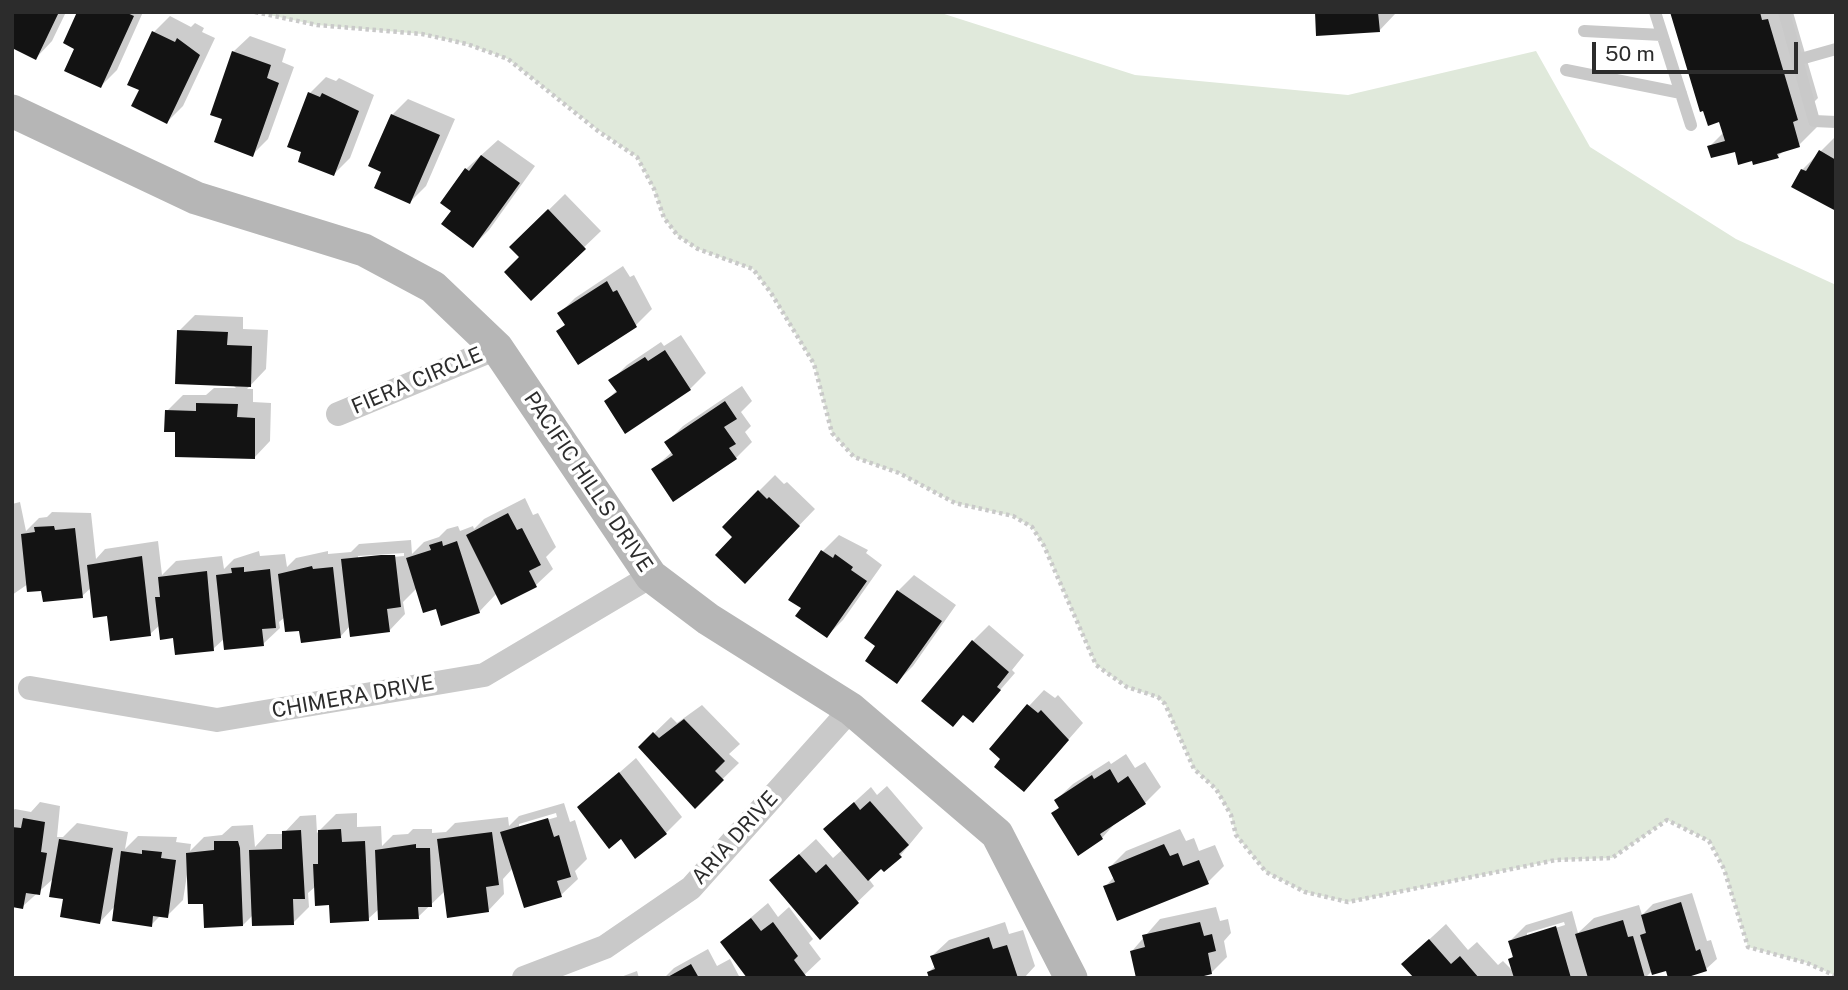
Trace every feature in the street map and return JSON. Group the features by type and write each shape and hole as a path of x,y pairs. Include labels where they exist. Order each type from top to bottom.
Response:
{"street":[{"name":"PACIFIC HILLS DRIVE","path":"12,111 195,198 364,250 433,287 497,348 651,576 708,619 851,709 997,834 1071,978"},
{"name":"FIERA CIRCLE","path":"338,414 497,348"},
{"name":"CHIMERA DRIVE","path":"30,688 217,720 484,675 651,576"},
{"name":"ARIA DRIVE","path":"524,978 605,947 691,888 851,709"}],"lane":[{"path":"1655,12 1691,125"},
{"path":"1784,12 1815,121 1836,122"},
{"path":"1584,31 1662,35"},
{"path":"1797,60 1836,49"},
{"path":"1566,70 1681,93"}],"path":[{"path":"256,12 317,24 422,34 467,44 508,59 598,131 637,157 654,189 664,218 678,236 698,249 753,269 771,293 814,364 832,433 854,457 899,473 955,503 1013,516 1032,527 1044,546 1096,665 1128,687 1158,696 1165,704 1194,768 1216,789 1231,815 1236,835 1266,872 1305,892 1348,902 1556,860 1612,858 1667,820 1709,841 1724,869 1748,947 1807,963 1836,975"}],"shaded area":[{"path":"255,12 938,12 1135,75 1348,95 1536,51 1590,147 1736,239 1836,285 1836,976 1807,963 1748,947 1724,869 1710,841 1667,820 1612,858 1556,860 1348,902 1305,892 1266,872 1236,835 1231,815 1216,789 1194,769 1165,704 1157,697 1127,687 1096,665 1044,546 1032,527 1013,516 955,503 899,473 854,457 832,433 814,364 771,293 753,269 698,249 678,236 664,218 654,189 637,157 508,59 467,44 422,34 317,25"}],"building":[{"path":"12,12 59,12 36,60 12,48"},
{"path":"77,12 125,12 134,16 101,88 64,71 74,49 63,43"},
{"path":"1315,12 1378,12 1380,32 1316,36"},
{"path":"1670,12 1760,12 1762,20 1768,19 1798,120 1793,122 1800,147 1777,154 1779,158 1753,165 1752,161 1738,165 1735,152 1711,158 1707,146 1725,141 1719,122 1708,126 1703,111 1700,112"},
{"path":"152,31 175,42 177,38 200,55 167,124 131,106 139,90 127,85"},
{"path":"232,51 271,65 267,78 279,83 253,157 214,142 222,119 210,115"},
{"path":"308,92 320,97 322,93 359,111 334,176 298,162 301,152 287,147"},
{"path":"391,114 440,135 410,204 374,188 381,172 368,166"},
{"path":"1819,150 1836,160 1836,211 1791,187 1801,169 1806,171"},
{"path":"481,155 520,183 473,248 441,224 451,211 440,203 465,168 469,171"},
{"path":"548,209 586,249 531,301 504,272 519,257 509,247"},
{"path":"607,281 613,292 617,290 637,327 578,365 556,331 565,325 557,313"},
{"path":"177,330 228,332 227,345 252,346 251,387 175,384"},
{"path":"665,350 691,390 625,434 604,401 617,392 608,380 645,357 648,361"},
{"path":"725,401 737,419 724,427 736,444 729,448 737,459 673,502 651,469 673,455 664,442"},
{"path":"196,403 238,404 237,417 255,418 255,459 175,457 175,432 164,432 165,410 196,411"},
{"path":"758,490 800,526 745,584 715,555 732,537 722,527"},
{"path":"508,513 517,530 522,528 541,565 529,571 537,587 501,605 466,535"},
{"path":"54,526 55,530 75,528 83,598 43,602 41,591 27,592 21,534 35,532 34,527"},
{"path":"442,541 443,546 457,541 480,613 441,626 436,609 423,613 406,558 431,550 429,545"},
{"path":"821,550 833,558 835,554 867,581 827,638 795,616 801,608 788,600"},
{"path":"395,555 401,607 387,609 390,632 350,637 341,559"},
{"path":"142,556 151,636 110,641 107,616 93,618 87,565"},
{"path":"312,566 313,569 333,567 341,638 301,643 299,631 285,632 278,574"},
{"path":"244,567 244,572 270,569 276,628 262,629 264,646 224,650 216,575 232,573 231,568"},
{"path":"207,571 214,651 175,655 173,638 160,640 155,597 160,597 158,577"},
{"path":"897,590 942,621 897,684 865,661 875,646 864,638"},
{"path":"972,640 1009,672 997,687 1001,690 973,723 963,715 953,727 921,701"},
{"path":"1027,704 1038,713 1041,710 1069,740 1024,792 994,767 1000,759 989,749"},
{"path":"684,719 725,761 715,771 724,780 695,809 638,747 653,732 659,738"},
{"path":"1110,769 1118,783 1128,776 1146,804 1100,834 1103,839 1078,856 1051,813 1059,808 1054,800 1092,775 1094,779"},
{"path":"619,772 667,834 635,859 621,839 609,849 577,807"},
{"path":"870,801 909,845 899,854 902,857 884,872 881,869 868,881 823,829 854,802 860,810"},
{"path":"23,818 45,822 41,852 47,853 40,895 26,893 23,909 12,907 12,827 21,828"},
{"path":"548,818 554,837 559,835 571,877 557,881 562,897 524,908 500,832"},
{"path":"341,829 342,842 365,841 369,921 330,923 329,905 315,906 313,864 318,864 318,830"},
{"path":"301,830 305,899 293,899 294,925 252,926 249,850 282,849 282,831"},
{"path":"492,832 499,885 486,887 489,912 447,918 437,839"},
{"path":"59,839 113,848 100,924 60,917 63,899 49,897"},
{"path":"214,841 238,841 243,926 204,928 203,904 188,904 186,853 214,850"},
{"path":"416,844 416,848 430,848 432,907 418,907 419,919 378,920 375,850"},
{"path":"1164,844 1170,856 1178,853 1183,866 1199,860 1209,884 1117,921 1103,886 1115,882 1108,867"},
{"path":"142,850 162,852 161,858 176,860 168,918 153,916 152,927 112,921 121,851 142,854"},
{"path":"799,854 816,873 826,864 859,903 820,940 769,880"},
{"path":"1681,902 1696,951 1700,949 1707,971 1685,978 1668,978 1666,971 1652,975 1640,935 1646,933 1641,915"},
{"path":"751,918 761,931 773,922 798,956 794,960 806,976 747,978 720,942"},
{"path":"1623,920 1628,937 1633,936 1645,978 1588,978 1575,934"},
{"path":"1200,922 1204,936 1212,934 1216,951 1208,953 1212,974 1196,978 1136,978 1130,951 1145,947 1142,935"},
{"path":"1556,926 1571,978 1514,978 1508,959 1513,957 1508,941"},
{"path":"989,937 993,949 1007,945 1018,978 929,978 927,972 935,969 930,956"},
{"path":"1429,939 1451,964 1460,956 1479,978 1414,978 1401,964"},
{"path":"691,964 699,978 666,978"}]}
